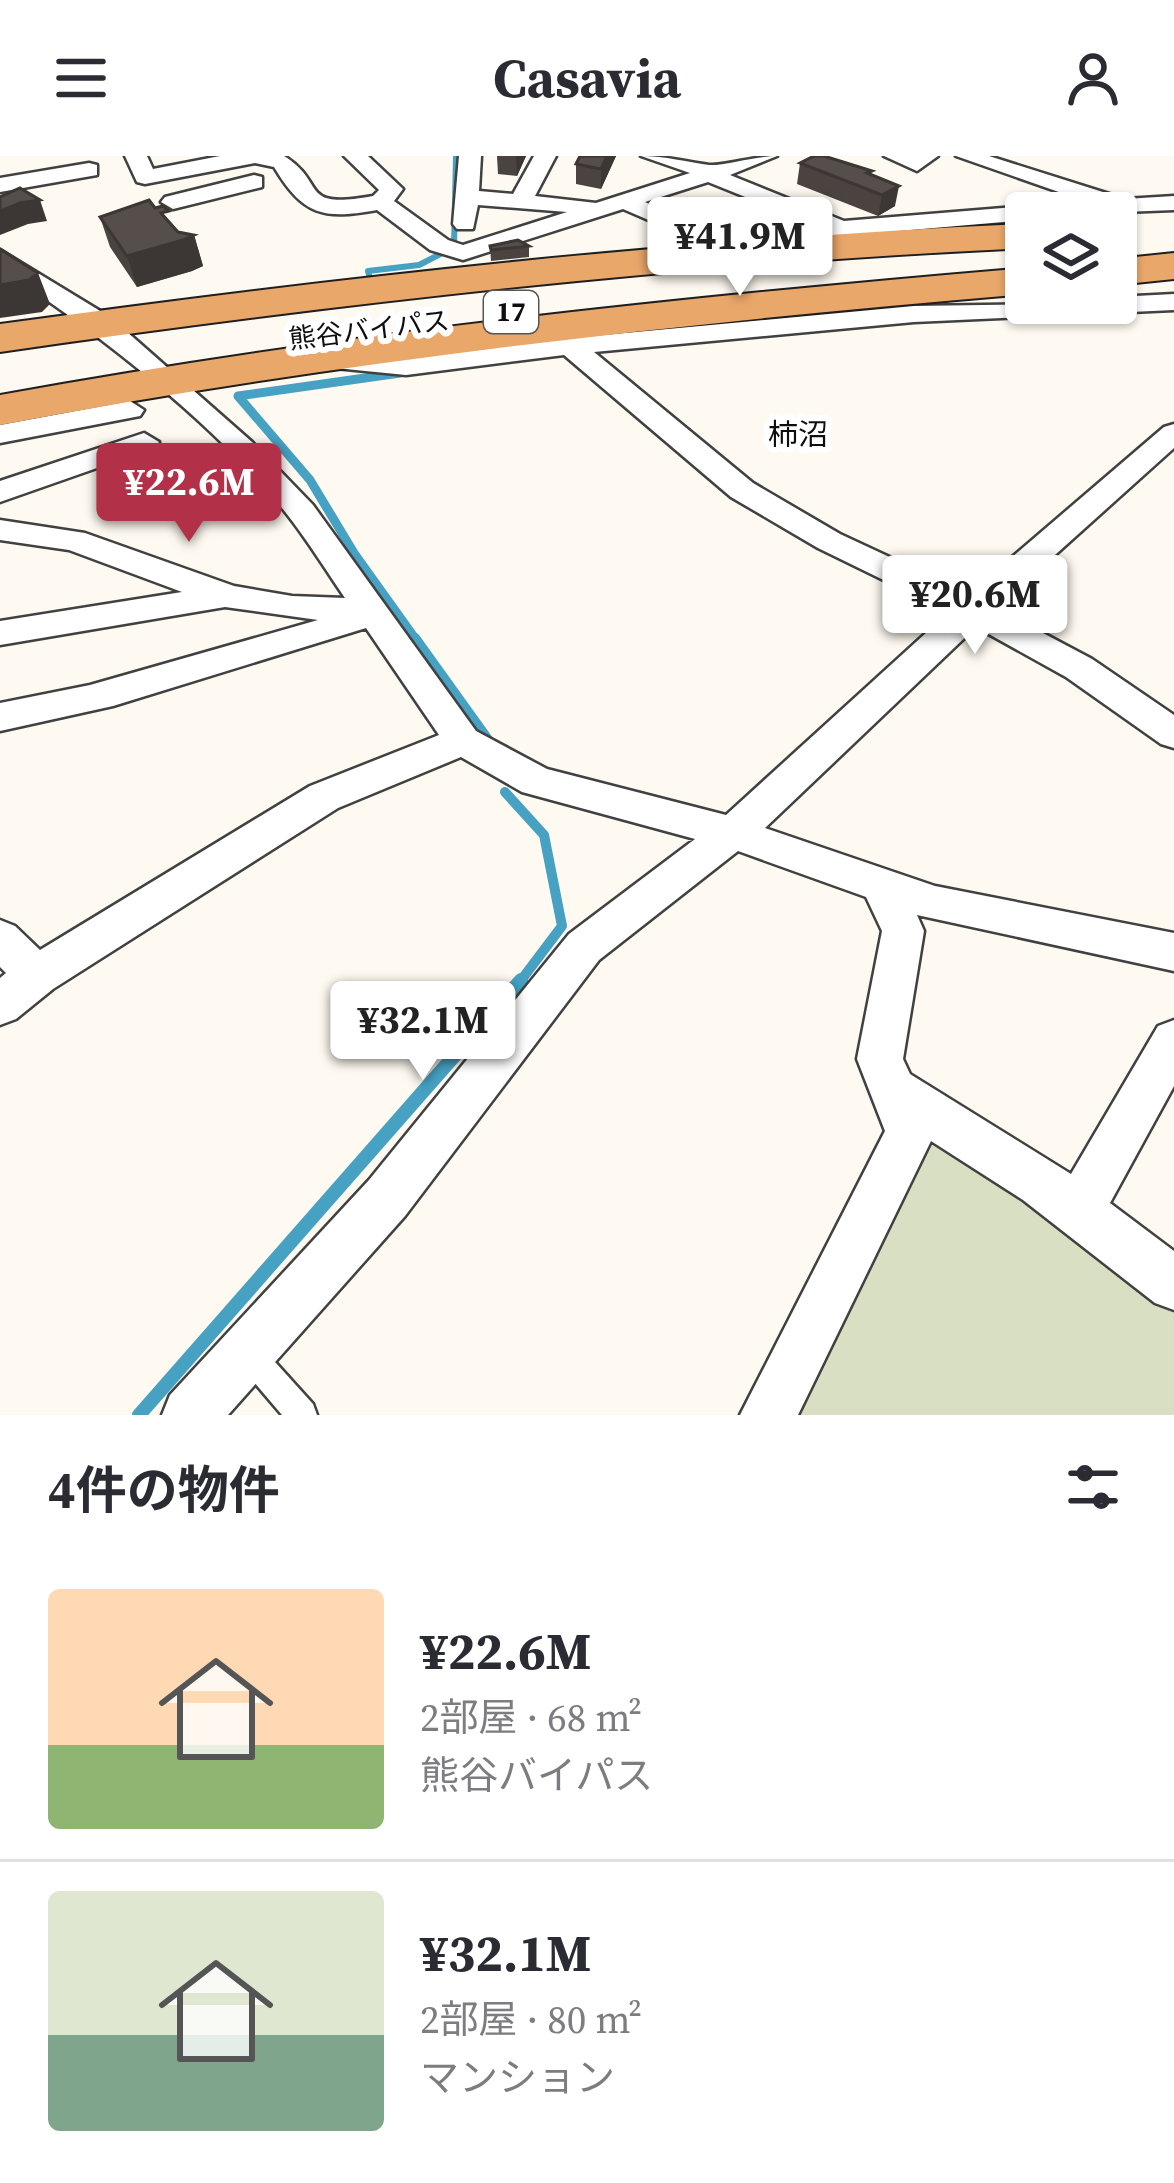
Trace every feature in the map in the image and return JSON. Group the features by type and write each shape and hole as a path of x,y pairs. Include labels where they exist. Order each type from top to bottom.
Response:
{"highway":[{"path":"1137,229 1174,233"},
{"name":"17","path":"1,406 135,352 314,296 701,257 1005,237"},
{"name":"熊谷バイパス","path":"135,352 673,278 1005,251"},
{"path":"1137,257 1174,254"},
{"path":"1137,270 1174,266"},
{"name":"熊谷バイパス","path":"135,352 708,290 1005,267"},
{"name":"17","path":"0,338 135,352 306,357 550,324 1005,283"}],"street":[{"path":"136,156 146,178 255,156 285,168 317,208 333,211 381,202 392,189 355,156"},
{"path":"173,202 285,168 307,156"},
{"path":"454,250 467,197 470,156"},
{"path":"520,202 545,156"},
{"path":"618,205 641,156"},
{"path":"652,156 717,174 846,230"},
{"path":"895,156 917,164 927,156"},
{"path":"967,156 1007,161 1060,192"},
{"path":"381,202 454,250 618,205 759,157"},
{"path":"0,184 89,170"},
{"path":"467,197 618,205 711,240 1005,215"},
{"path":"1137,219 1174,203"},
{"path":"0,257 135,352 302,512 464,742 536,781 733,833 934,904 1174,952"},
{"path":"306,357 406,367 570,346 914,314 1174,302"},
{"path":"570,346 742,490 829,541 974,610 1079,668 1174,734"},
{"path":"1,406 130,410"},
{"path":"190,1415 387,1198 584,947 733,833 1174,433"},
{"path":"0,493 144,442"},
{"path":"0,530 74,540 229,597 292,608 373,611"},
{"path":"0,548 39,538"},
{"path":"0,632 229,597"},
{"path":"0,717 40,712 267,649 373,611"},
{"path":"0,1005 37,975 324,797 464,742"},
{"path":"768,1415 910,1133 880,1059 903,931 882,887"},
{"path":"0,939 37,975"},
{"path":"1078,1210 1174,1041"},
{"path":"893,1090 1078,1210 1174,1284"}],"lane":[{"path":"247,1352 302,1415"}],"green space":[{"path":"929,1128 1174,1302 1174,1415 792,1415"}],"building":[{"path":"580,156 607,156 601,169 576,164"},
{"path":"814,156 872,171 867,173 899,186 882,195 800,163"},
{"path":"20,188 40,200 0,211 0,197"},
{"path":"149,200 155,208 163,206 169,211 161,213 178,232 194,235 127,256 100,217"},
{"path":"518,240 529,246 491,250 490,246"},
{"path":"0,249 38,273 29,280 0,285"}],"waterway":[{"path":"371,283 368,271 419,265 454,247 456,156"},
{"path":"400,373 238,396 310,480 354,553 417,641"},
{"path":"415,638 494,748"},
{"path":"505,792 544,835 562,926 519,983"},
{"path":"139,1415 521,980"}],"district":[{"name":"柿沼","path":"798,435"}]}
